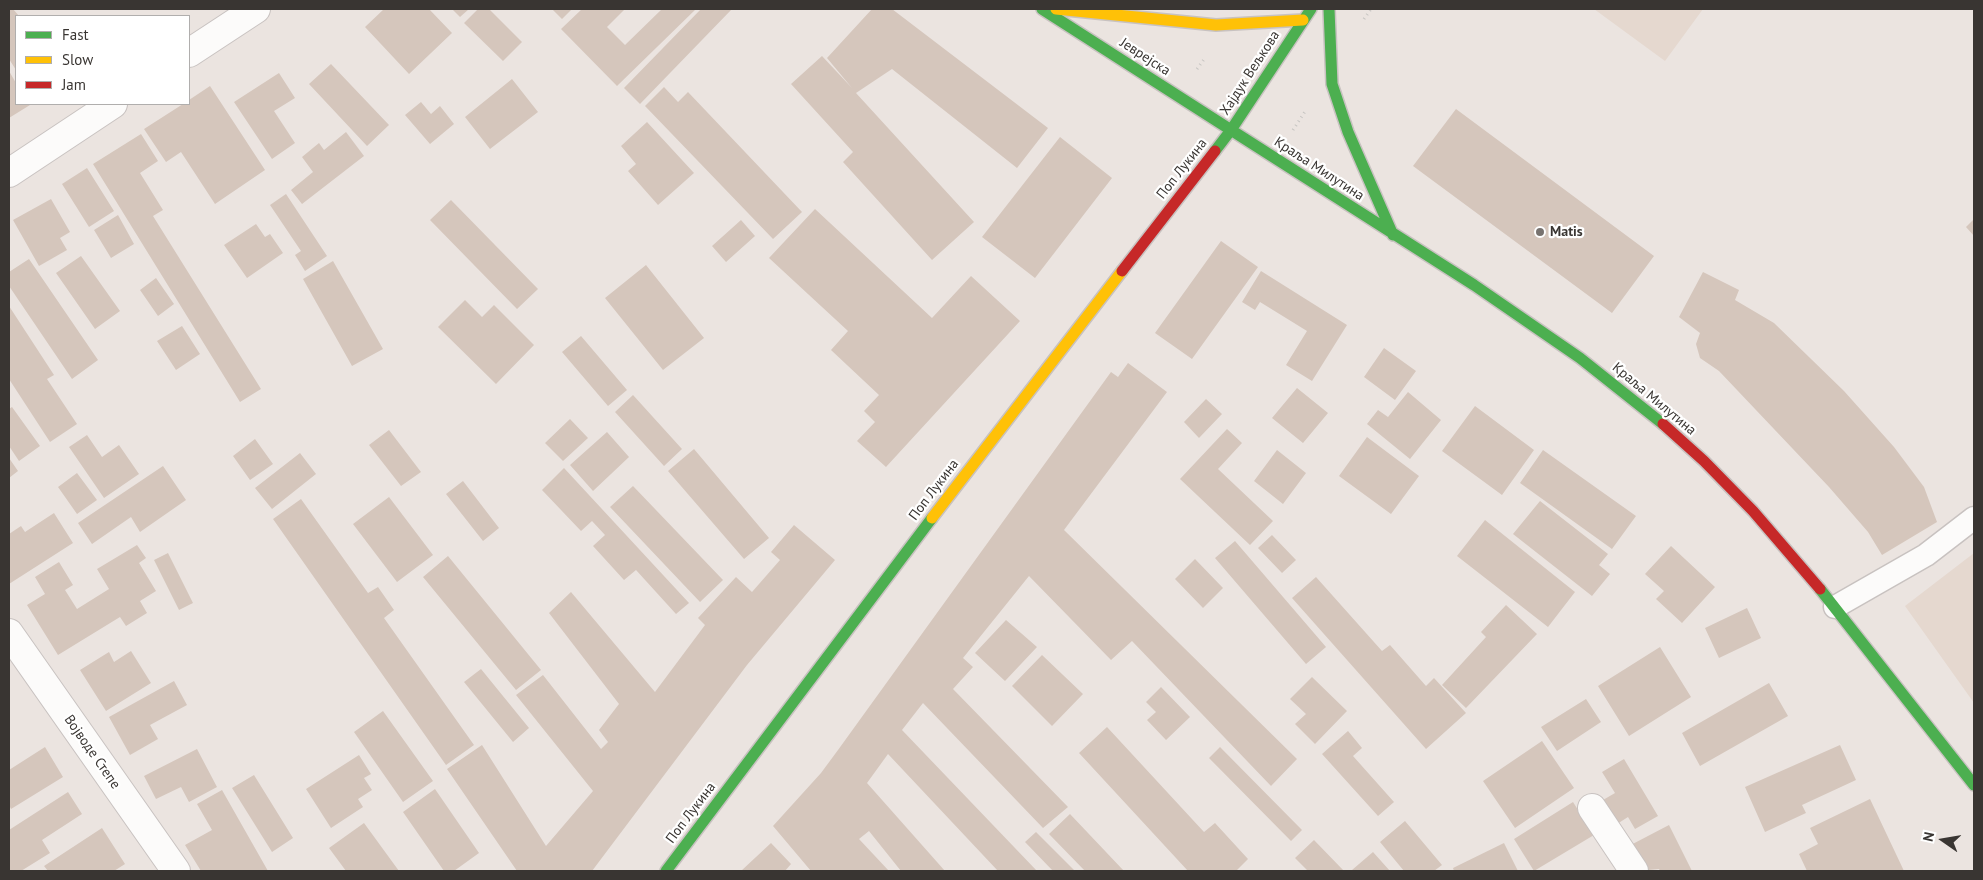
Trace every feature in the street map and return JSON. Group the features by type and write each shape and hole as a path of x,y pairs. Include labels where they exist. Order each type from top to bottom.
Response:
{"main road":[{"name":"Јеврејска","path":"1042,9 1231,130"},
{"path":"1056,9 1130,18 1216,25 1303,20"},
{"name":"Хајдук Вељкова","path":"1231,130 1311,9"},
{"path":"1329,9 1329,49 1332,84 1348,132 1393,235"},
{"name":"Краља Милутина","path":"1231,130 1393,235 1474,284 1572,352 1641,405 1704,461 1753,511 1835,607 1974,785"},
{"name":"Поп Лукина","path":"666,871 936,512 1231,130"}],"street":[{"path":"190,52 256,9"},
{"path":"9,173 111,105"},
{"name":"Војводе Степе","path":"9,633 176,871"},
{"path":"1592,808 1634,871"}],"lane":[{"path":"1835,607 1926,555 1974,518"}],"shaded area":[{"path":"1594,9 1703,9 1665,61"},
{"path":"1974,553 1974,703 1905,606"}],"building":[{"path":"9,9 13,9 18,15 15,15 15,68 9,59"},
{"path":"384,9 429,9 452,33 409,74 365,27"},
{"path":"452,9 469,9 460,17"},
{"path":"478,9 489,9 522,42 503,61 464,23"},
{"path":"552,9 572,9 562,19"},
{"path":"582,9 625,9 607,27 625,45 662,9 696,9 617,86 561,29"},
{"path":"701,9 732,9 640,104 624,88"},
{"path":"872,9 892,9 1048,128 1017,168 892,69 856,93 974,222 932,260 843,162 853,152 791,84 822,56 852,88 827,58"},
{"path":"331,64 389,125 367,146 309,84"},
{"path":"9,71 15,81 15,105 30,105 9,118"},
{"path":"279,73 295,98 274,111 295,143 272,159 234,102"},
{"path":"512,79 538,112 490,149 465,117"},
{"path":"210,86 265,170 215,204 181,152 166,162 144,129 181,105 190,105 190,99"},
{"path":"664,87 678,102 688,92 802,212 773,239 645,106"},
{"path":"421,102 431,114 440,106 454,124 430,144 405,115"},
{"path":"1456,109 1654,256 1612,313 1413,166"},
{"path":"647,122 694,173 658,205 628,171 636,164 621,146"},
{"path":"346,132 364,156 302,204 291,190 313,172 302,157 319,143 324,150"},
{"path":"141,134 158,161 140,173 163,210 153,216 261,389 240,402 93,164"},
{"path":"1060,137 1112,178 1035,278 982,237"},
{"path":"87,168 114,211 89,227 62,184"},
{"path":"286,194 327,256 305,271 295,255 301,251 270,205"},
{"path":"51,199 70,232 60,238 67,250 39,266 13,220"},
{"path":"451,200 538,289 517,309 430,220"},
{"path":"815,209 932,318 971,276 1020,321 886,467 857,441 875,422 864,411 879,395 831,350 848,331 769,258"},
{"path":"118,215 134,244 111,258 94,230"},
{"path":"1974,219 1974,236 1966,227"},
{"path":"741,220 755,236 726,262 712,246"},
{"path":"256,224 265,237 270,234 283,253 247,278 224,245"},
{"path":"1221,241 1258,267 1192,359 1155,333"},
{"path":"81,256 120,311 95,329 56,273"},
{"path":"29,259 98,360 72,379 9,286 9,272"},
{"path":"333,261 383,349 352,366 303,279"},
{"path":"646,265 704,338 663,370 605,298"},
{"path":"1261,271 1347,325 1312,381 1286,365 1307,331 1260,302 1255,310 1242,302"},
{"path":"1703,272 1739,290 1735,300 1774,323 1844,391 1894,447 1924,487 1937,522 1882,555 1868,532 1829,487 1719,371 1700,358 1696,344 1700,333 1679,317"},
{"path":"156,278 174,304 158,316 140,290"},
{"path":"465,300 482,317 494,305 534,345 496,384 438,327"},
{"path":"9,306 54,375 47,379 77,424 50,442 9,379"},
{"path":"182,326 200,354 176,370 157,341"},
{"path":"581,336 627,390 608,406 562,352"},
{"path":"1384,348 1416,371 1395,400 1364,377"},
{"path":"1128,363 1167,392 1064,530 1297,759 1271,786 1132,641 1111,660 1029,576 963,658 973,667 953,689 1068,807 1043,828 923,703 902,730 1037,871 998,871 888,754 867,783 945,871 901,871 869,831 859,839 889,871 811,871 773,826 821,773 1111,372 1118,377"},
{"path":"1297,388 1328,413 1303,443 1272,418"},
{"path":"1408,392 1441,420 1410,459 1367,424 1378,410 1388,417"},
{"path":"633,395 682,449 664,466 615,412"},
{"path":"1206,399 1222,414 1199,438 1184,422"},
{"path":"1475,406 1534,450 1502,495 1442,451"},
{"path":"12,407 40,446 19,461 9,446 9,409"},
{"path":"570,419 588,438 563,461 545,443"},
{"path":"1227,429 1242,443 1218,469 1273,521 1250,545 1180,479"},
{"path":"389,430 421,472 401,486 369,445"},
{"path":"607,432 629,457 593,491 570,465"},
{"path":"87,435 102,457 119,445 139,474 104,498 69,447"},
{"path":"1367,437 1419,476 1391,514 1339,476"},
{"path":"255,439 273,464 250,480 233,456"},
{"path":"694,449 769,538 744,559 668,471"},
{"path":"1277,450 1306,473 1283,504 1254,481"},
{"path":"1543,450 1636,516 1612,549 1520,483"},
{"path":"300,453 316,474 272,509 255,488"},
{"path":"9,458 18,471 9,478"},
{"path":"163,466 186,500 140,532 131,517 92,544 78,523"},
{"path":"564,468 689,603 676,614 636,570 624,580 593,546 605,535 592,521 581,531 542,490"},
{"path":"77,473 97,500 77,514 58,487"},
{"path":"463,481 499,528 483,541 446,494"},
{"path":"633,486 723,580 700,602 610,507"},
{"path":"389,497 433,555 397,582 353,524"},
{"path":"301,499 368,593 378,587 394,610 384,618 474,745 446,765 273,519"},
{"path":"1540,501 1608,554 1599,565 1610,574 1592,596 1513,534"},
{"path":"54,513 73,543 9,584 9,534 21,526 25,532"},
{"path":"1485,520 1575,592 1548,627 1457,556"},
{"path":"794,525 835,560 747,665 592,871 517,871 447,769 482,745 546,846 593,791 516,695 543,675 601,749 608,742 599,730 619,704 549,613 571,592 655,692 705,625 698,618 736,577 752,592 780,560 771,552"},
{"path":"1272,535 1296,560 1282,573 1258,548"},
{"path":"1235,541 1326,647 1306,664 1215,558"},
{"path":"137,545 146,558 139,563 156,591 140,601 147,613 126,626 120,617 58,655 27,605 45,594 35,577 59,562 73,585 65,590 77,609 109,589 97,569"},
{"path":"1671,546 1715,587 1682,623 1656,599 1664,591 1645,574"},
{"path":"168,553 193,603 179,610 154,560"},
{"path":"448,556 541,670 516,690 423,577"},
{"path":"1195,559 1223,588 1203,608 1175,579"},
{"path":"1316,577 1382,651 1390,645 1426,686 1434,678 1466,713 1426,749 1292,598"},
{"path":"1506,605 1537,634 1466,708 1442,685 1486,637 1481,632"},
{"path":"1747,608 1761,638 1719,658 1705,628"},
{"path":"1006,620 1037,647 1005,681 975,653"},
{"path":"1660,647 1691,697 1629,736 1598,686"},
{"path":"131,651 151,683 106,711 80,670 109,652 114,662"},
{"path":"1042,655 1083,694 1052,726 1012,686"},
{"path":"481,669 529,728 513,742 464,682"},
{"path":"1312,677 1347,711 1315,744 1295,724 1306,714 1290,699"},
{"path":"174,681 187,705 150,725 158,739 130,755 109,717"},
{"path":"1769,683 1788,716 1700,766 1682,733"},
{"path":"1161,687 1190,717 1166,740 1147,720 1156,712 1146,702"},
{"path":"1586,699 1601,722 1557,751 1541,727"},
{"path":"383,711 433,781 403,802 354,732"},
{"path":"1107,727 1204,832 1215,823 1248,859 1236,871 1188,871 1079,753"},
{"path":"1348,731 1362,748 1353,756 1394,802 1378,816 1322,754"},
{"path":"1542,741 1574,788 1515,828 1483,781"},
{"path":"1840,745 1856,780 1802,805 1806,813 1765,832 1745,787"},
{"path":"45,747 63,777 11,809 9,805 9,770"},
{"path":"1220,747 1302,830 1291,841 1209,758"},
{"path":"197,749 217,787 189,802 181,787 156,799 144,776"},
{"path":"359,755 371,774 364,778 372,790 358,799 363,807 331,828 306,789"},
{"path":"1624,759 1658,816 1635,829 1628,817 1617,824 1603,800 1615,793 1602,772"},
{"path":"254,775 293,838 272,852 232,788"},
{"path":"435,789 479,853 454,871 444,871 403,812"},
{"path":"222,790 268,871 201,871 185,845 212,830 197,804"},
{"path":"68,792 82,814 42,840 50,853 21,871 9,871 9,830"},
{"path":"1870,799 1904,871 1807,871 1799,854 1818,844 1810,828"},
{"path":"1573,802 1594,835 1534,871 1514,839"},
{"path":"1070,814 1124,871 1085,871 1049,834"},
{"path":"1405,821 1442,865 1434,871 1404,871 1380,842"},
{"path":"364,823 399,871 346,871 329,848"},
{"path":"1669,825 1692,871 1660,871 1659,869 1637,871 1625,848"},
{"path":"102,828 125,864 114,871 48,871 44,866"},
{"path":"1036,832 1075,871 1053,871 1025,842"},
{"path":"1314,840 1344,871 1308,871 1295,858"},
{"path":"771,843 791,864 785,871 741,871"},
{"path":"1504,843 1518,871 1454,871 1453,868"},
{"path":"1373,852 1390,871 1352,870"}],"traffic: fast":[{"path":"1042,9 1231,130 1311,9"},
{"path":"1329,9 1332,84 1348,132 1393,235"},
{"path":"1215,151 1231,130 1474,285 1580,358 1663,424"},
{"path":"666,871 932,518"},
{"path":"1820,589 1974,785"}],"traffic: slow":[{"path":"1056,9 1216,25 1303,20"},
{"path":"932,518 1122,271"}],"traffic: jam":[{"path":"1122,271 1215,151"},
{"path":"1663,424 1704,461 1753,511 1820,589"}],"place":[{"name":"Matis","path":"1540,232"}]}
